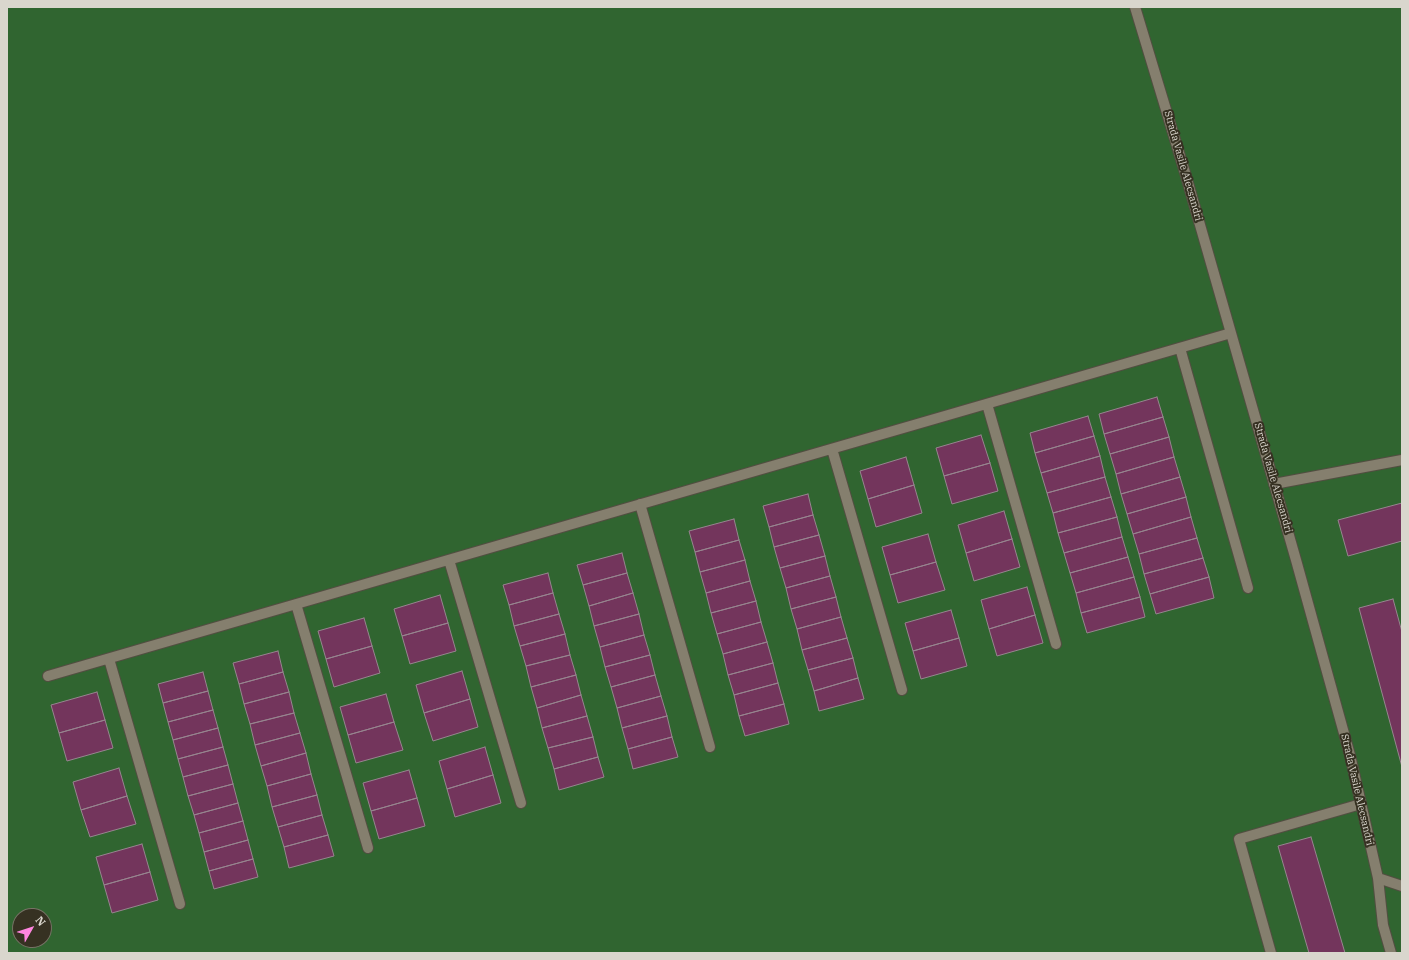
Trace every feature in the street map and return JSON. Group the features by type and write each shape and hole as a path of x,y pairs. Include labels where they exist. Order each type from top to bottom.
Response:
{"street":[{"name":"Strada Vasile Alecsandri","path":"1135,7 1186,176 1350,755 1378,878 1383,925 1391,953"},
{"path":"48,676 1231,333"},
{"path":"1180,348 1248,588"},
{"path":"987,404 1056,644"},
{"path":"832,449 902,690"},
{"path":"1274,484 1402,460"},
{"path":"640,504 710,747"},
{"path":"449,560 521,803"},
{"path":"296,604 368,848"},
{"path":"109,659 180,904"},
{"path":"1271,953 1239,839 1362,804"},
{"path":"1378,878 1402,886"}],"green space":[{"path":"7,7 1402,7 1402,953 7,953"}],"building":[{"path":"1157,397 1163,417 1104,434 1099,414"},
{"path":"1088,416 1094,436 1035,453 1030,433"},
{"path":"1163,417 1169,437 1110,454 1104,434"},
{"path":"981,435 990,463 944,476 936,448"},
{"path":"1094,436 1100,456 1041,473 1035,453"},
{"path":"1169,437 1174,457 1116,474 1110,454"},
{"path":"1100,456 1105,477 1047,493 1041,473"},
{"path":"906,457 914,485 868,499 860,471"},
{"path":"1174,457 1180,477 1121,494 1116,474"},
{"path":"990,463 998,491 952,504 944,476"},
{"path":"1105,477 1111,497 1053,513 1047,493"},
{"path":"1180,477 1186,497 1127,514 1121,494"},
{"path":"914,485 922,513 876,527 868,499"},
{"path":"808,494 813,515 769,527 763,506"},
{"path":"1111,497 1117,517 1058,533 1053,513"},
{"path":"1186,497 1191,517 1133,534 1127,514"},
{"path":"1402,503 1402,541 1348,556 1338,520"},
{"path":"1004,511 1012,539 966,553 958,525"},
{"path":"813,515 819,535 774,547 769,527"},
{"path":"1117,517 1122,537 1064,553 1058,533"},
{"path":"1191,517 1197,538 1139,554 1133,534"},
{"path":"734,519 739,540 695,552 689,531"},
{"path":"928,534 936,562 890,575 882,547"},
{"path":"819,535 825,556 780,568 774,547"},
{"path":"1122,537 1128,557 1070,573 1064,553"},
{"path":"1197,538 1203,558 1144,574 1139,554"},
{"path":"1012,539 1020,567 974,581 966,553"},
{"path":"739,540 745,560 700,572 695,552"},
{"path":"622,553 627,573 583,585 577,565"},
{"path":"825,556 830,576 786,588 780,568"},
{"path":"1128,557 1134,577 1076,593 1070,573"},
{"path":"1203,558 1209,577 1150,594 1144,574"},
{"path":"745,560 750,581 706,593 700,572"},
{"path":"936,562 945,590 898,603 890,575"},
{"path":"548,573 553,593 509,605 503,585"},
{"path":"627,573 633,593 589,606 583,585"},
{"path":"830,576 836,597 791,609 786,588"},
{"path":"1134,577 1140,597 1081,613 1076,593"},
{"path":"1209,577 1214,598 1156,614 1150,594"},
{"path":"750,581 756,601 711,613 706,593"},
{"path":"1027,587 1035,615 989,629 981,600"},
{"path":"553,593 559,614 514,626 509,605"},
{"path":"633,593 639,614 594,626 589,606"},
{"path":"440,595 448,623 402,636 394,609"},
{"path":"836,597 841,617 797,629 791,609"},
{"path":"1140,597 1145,617 1087,633 1081,613"},
{"path":"1393,599 1402,632 1402,767 1359,608"},
{"path":"756,601 761,622 717,634 711,613"},
{"path":"951,610 959,638 913,651 905,623"},
{"path":"559,614 565,634 520,646 514,626"},
{"path":"639,614 644,635 600,647 594,626"},
{"path":"1035,615 1043,643 997,656 989,629"},
{"path":"841,617 847,638 802,650 797,629"},
{"path":"364,618 372,646 326,659 318,631"},
{"path":"761,622 767,642 723,654 717,634"},
{"path":"448,623 456,651 410,664 402,636"},
{"path":"565,634 570,655 526,666 520,646"},
{"path":"644,635 650,655 605,667 600,647"},
{"path":"847,638 853,658 808,670 802,650"},
{"path":"959,638 967,666 921,679 913,651"},
{"path":"767,642 773,663 728,675 723,654"},
{"path":"372,646 380,673 334,687 326,659"},
{"path":"278,651 283,672 239,684 233,663"},
{"path":"570,655 576,675 531,687 526,666"},
{"path":"650,655 655,675 611,687 605,667"},
{"path":"853,658 858,678 814,691 808,670"},
{"path":"773,663 778,683 734,695 728,675"},
{"path":"462,671 470,699 424,713 416,685"},
{"path":"203,672 208,691 163,703 158,684"},
{"path":"283,672 289,692 244,704 239,684"},
{"path":"576,675 581,695 537,708 531,687"},
{"path":"655,675 661,696 617,708 611,687"},
{"path":"858,678 864,699 819,711 814,691"},
{"path":"778,683 784,704 739,716 734,695"},
{"path":"208,691 213,710 168,722 163,703"},
{"path":"97,692 105,720 59,733 51,705"},
{"path":"289,692 294,713 250,724 244,704"},
{"path":"386,694 394,722 348,735 340,707"},
{"path":"581,695 587,716 542,728 537,708"},
{"path":"661,696 667,716 622,728 617,708"},
{"path":"470,699 478,727 433,741 424,713"},
{"path":"784,704 789,724 745,736 739,716"},
{"path":"213,710 218,728 173,740 168,722"},
{"path":"294,713 300,733 255,745 250,724"},
{"path":"587,716 593,737 548,748 542,728"},
{"path":"667,716 672,737 628,749 622,728"},
{"path":"105,720 113,748 67,761 59,733"},
{"path":"394,722 403,750 356,763 348,735"},
{"path":"218,728 223,747 178,759 173,740"},
{"path":"300,733 306,753 261,766 255,745"},
{"path":"593,737 598,757 554,769 548,748"},
{"path":"672,737 678,757 633,769 628,749"},
{"path":"223,747 228,765 183,777 178,759"},
{"path":"485,747 493,775 447,789 439,761"},
{"path":"306,753 311,774 267,786 261,766"},
{"path":"598,757 604,777 559,790 554,769"},
{"path":"228,765 233,784 188,796 183,777"},
{"path":"119,768 127,796 81,810 73,782"},
{"path":"409,770 417,798 371,811 363,783"},
{"path":"311,774 317,795 272,807 267,786"},
{"path":"493,775 501,803 455,817 447,789"},
{"path":"233,784 238,803 194,815 188,796"},
{"path":"317,795 322,815 278,827 272,807"},
{"path":"127,796 136,824 90,837 81,810"},
{"path":"417,798 425,826 379,839 371,811"},
{"path":"238,803 243,821 199,833 194,815"},
{"path":"322,815 328,835 284,847 278,827"},
{"path":"243,821 248,840 204,852 199,833"},
{"path":"328,835 334,856 289,868 284,847"},
{"path":"1311,837 1345,953 1309,953 1278,846"},
{"path":"248,840 253,859 209,871 204,852"},
{"path":"142,844 150,872 104,885 96,857"},
{"path":"253,859 258,877 214,889 209,871"},
{"path":"150,872 158,900 112,913 104,885"}]}
